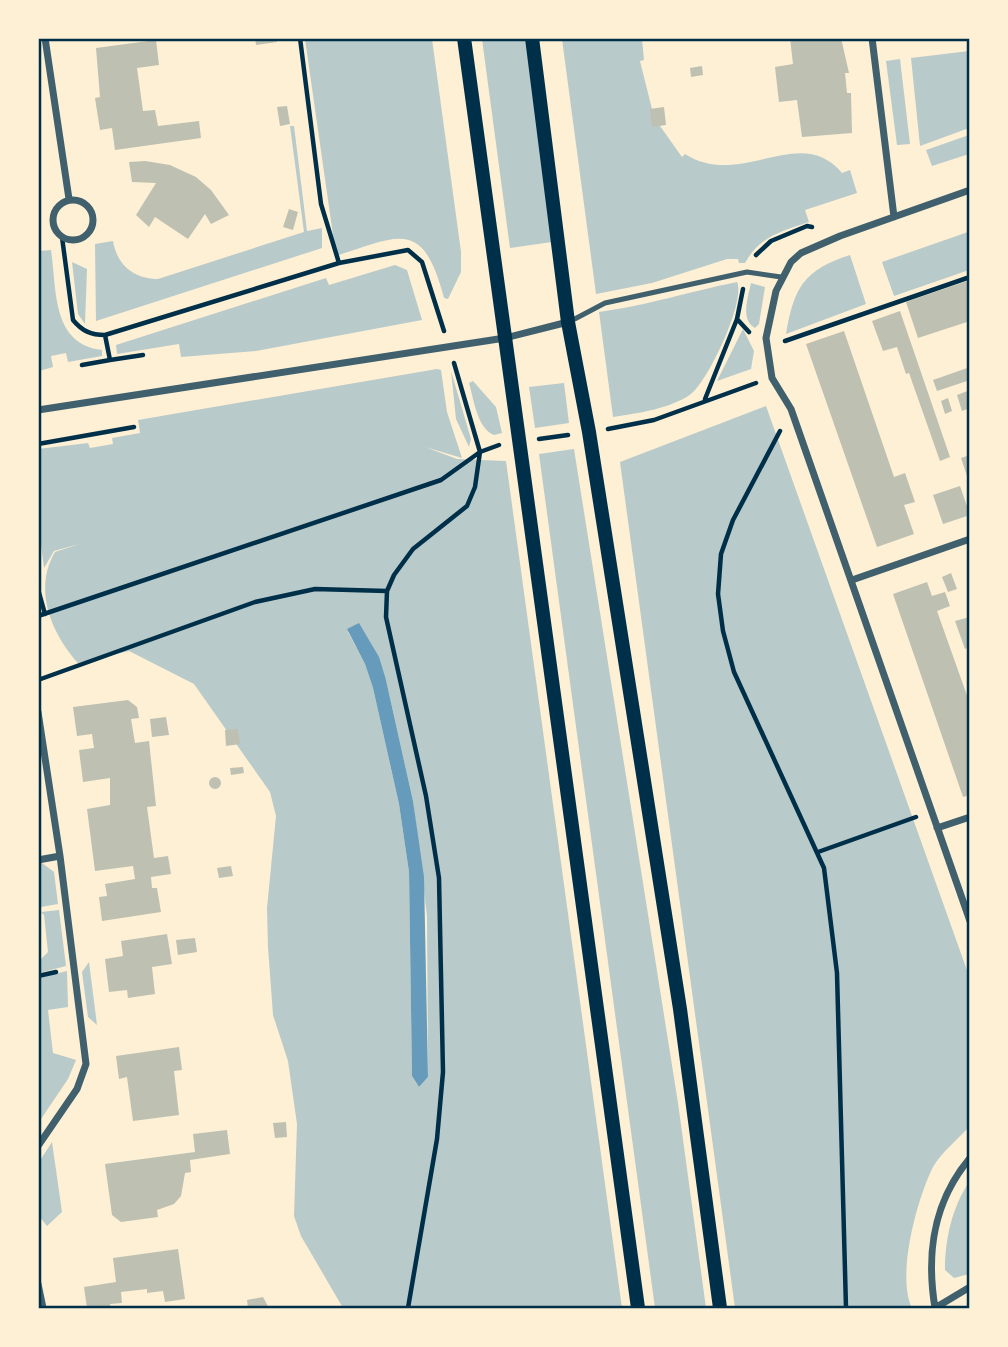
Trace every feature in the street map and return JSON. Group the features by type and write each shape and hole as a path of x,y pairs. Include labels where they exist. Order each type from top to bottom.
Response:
{"main road":[{"path":"464,38 522,442 638,1308"},
{"path":"532,38 568,322 589,432 680,1009 720,1308"}],"street":[{"path":"45,38 69,199"},
{"path":"872,38 894,217"},
{"path":"970,190 802,253 781,277 772,308 766,347 772,378 791,409 970,921"},
{"path":"69,199 87,204 91,210 93,225 82,238 62,237 52,220 54,211 69,199"},
{"path":"38,410 505,338 568,322"},
{"path":"852,580 970,539"},
{"path":"38,712 60,856 86,1065 77,1089 38,1146"},
{"path":"937,828 970,817"},
{"path":"38,860 60,856"},
{"path":"970,1158 950,1185 937,1215 931,1242 930,1278 935,1308 970,1287"},
{"path":"38,1284 43,1308"}],"lane":[{"path":"568,322 606,303 747,272 781,277"}],"path":[{"path":"300,38 321,204 339,263"},
{"path":"62,237 73,320 81,329 105,335 339,263 408,250 416,254 436,302 480,452 475,487 467,506 413,549 387,591 389,639 405,696 439,878 443,1072 437,1139 408,1308"},
{"path":"766,347 970,277"},
{"path":"105,335 110,360"},
{"path":"82,365 143,355"},
{"path":"705,400 772,378"},
{"path":"791,409 733,520 721,554 718,594 723,631 734,673 824,868 837,974 846,1308"},
{"path":"38,444 134,427"},
{"path":"38,616 441,480 480,452"},
{"path":"38,589 45,614"},
{"path":"38,680 255,602 315,590 387,591"},
{"path":"818,852 932,812"}],"shaded area":[{"path":"305,39 432,39 461,252 461,272 448,299 444,298 436,273 418,244 393,239 336,256"},
{"path":"482,39 531,39 559,241 510,248"},
{"path":"562,39 642,39 644,60 640,61 652,109 652,126 660,126 682,157 685,154 706,163 727,165 789,154 808,154 825,159 842,173 850,170 857,193 805,210 809,222 765,241 745,263 739,263 738,259 727,259 652,283 596,294"},
{"path":"969,51 969,128 920,146 911,58"},
{"path":"900,59 910,144 897,145 886,61"},
{"path":"290,126 294,126 307,231 322,228 322,248 96,321 95,244 113,241 118,257 128,269 141,276 158,279 304,232"},
{"path":"969,135 969,154 932,166 926,150"},
{"path":"968,232 969,270 894,296 882,262"},
{"path":"51,250 56,297 65,326 73,337 85,346 102,350 102,356 68,362 66,353 51,356 53,367 39,371 39,251"},
{"path":"850,255 866,304 786,334 793,304 804,282 822,267"},
{"path":"72,262 87,269 85,324 78,314"},
{"path":"395,265 407,270 422,320 256,351 181,357 179,344 117,354 116,345 326,278 329,285"},
{"path":"737,282 736,306 724,340 707,374 691,394 653,410 613,417 599,312"},
{"path":"751,283 765,287 759,324 755,328 746,314"},
{"path":"743,329 754,351 751,369 717,381"},
{"path":"437,369 441,370 447,412 462,458 425,447 457,459 506,461 622,1308 343,1308 301,1236 294,1216 297,1124 288,1061 273,1015 268,947 267,908 276,816 270,792 194,684 129,651 78,663 53,624 45,595 49,566 55,552 79,544 54,551 44,568 38,521 38,449 88,443 90,448 113,444 112,438 140,433 138,420","holes":["347,630 386,680 413,801 427,916 428,1077 419,1087 412,1076 409,872 399,804 373,688 365,664"]},
{"path":"451,371 471,439 469,447 456,419"},
{"path":"473,381 496,407 502,433 494,435 480,420 469,383"},
{"path":"564,383 569,423 535,428 529,387"},
{"path":"766,406 969,976 969,1127 933,1167 915,1217 906,1277 912,1308 735,1308 620,462"},
{"path":"574,449 678,1103 706,1308 655,1308 539,454"},
{"path":"38,860 54,872 58,904 41,907"},
{"path":"59,910 66,966 39,973 39,961 48,952 44,915 41,912"},
{"path":"89,962 97,1025 88,1017 82,972"},
{"path":"67,971 68,1007 48,1010 53,1053 76,1060 68,1079 39,1122 39,978"},
{"path":"52,1142 62,1212 47,1226 39,1216 39,1162"},
{"path":"969,1182 969,1274 954,1278 945,1270 946,1247 954,1213"}],"water":[{"path":"359,623 379,657 386,680 413,801 424,877 428,1077 419,1087 412,1076 409,872 399,804 373,688 365,664 347,629"}],"building":[{"path":"255,38 276,38 277,42 256,45"},
{"path":"790,38 841,38 849,73 845,73 847,93 851,93 852,133 802,137 797,100 779,102 775,67 793,64"},
{"path":"156,40 159,65 137,68 143,111 155,110 158,126 199,121 201,138 115,150 112,128 100,130 95,98 100,97 96,48"},
{"path":"702,66 703,75 691,77 690,68"},
{"path":"287,106 290,124 280,126 277,107"},
{"path":"664,107 666,125 652,127 650,109"},
{"path":"145,161 170,165 196,177 211,190 229,215 211,224 205,214 188,239 155,217 149,227 136,215 156,183 132,182 129,162"},
{"path":"289,209 298,212 293,230 283,227"},
{"path":"970,280 970,321 918,338 906,302"},
{"path":"900,311 950,457 940,461 897,347 883,351 872,321"},
{"path":"844,331 894,477 905,473 915,502 904,505 914,534 877,547 806,344"},
{"path":"970,367 970,380 937,391 933,380"},
{"path":"970,390 970,408 962,411 957,395"},
{"path":"948,398 952,411 945,414 941,401"},
{"path":"970,455 970,482 969,482 961,458"},
{"path":"960,486 970,515 943,524 933,495"},
{"path":"951,573 957,589 948,592 942,577"},
{"path":"927,582 932,596 945,592 950,606 937,611 970,704 970,795 963,797 893,594"},
{"path":"970,618 970,647 965,649 955,621"},
{"path":"128,700 137,707 139,718 131,719 135,743 149,741 156,806 147,807 154,858 168,856 171,874 151,877 152,888 157,888 161,912 102,921 99,897 107,896 105,884 135,879 133,866 95,871 87,809 110,805 110,778 83,782 79,750 94,748 92,734 77,736 73,707"},
{"path":"166,717 169,735 152,737 150,719"},
{"path":"238,729 240,744 226,746 225,730"},
{"path":"243,767 244,773 231,775 230,768"},
{"path":"215,777 221,783 215,789 209,783"},
{"path":"231,866 233,876 219,878 217,868"},
{"path":"167,934 172,964 152,967 155,994 128,998 127,990 109,992 105,959 123,956 121,941"},
{"path":"195,938 197,952 178,955 176,940"},
{"path":"179,1047 182,1070 174,1071 179,1115 133,1121 127,1077 119,1079 116,1056"},
{"path":"286,1122 287,1137 275,1138 273,1123"},
{"path":"227,1130 230,1154 190,1160 191,1172 185,1173 181,1196 174,1204 157,1210 158,1217 121,1222 112,1215 105,1164 195,1152 193,1134"},
{"path":"178,1249 185,1299 165,1302 163,1291 147,1293 147,1289 121,1292 122,1303 110,1304 111,1308 87,1308 84,1287 116,1282 113,1258"},
{"path":"263,1297 269,1308 248,1308 247,1300"}]}
